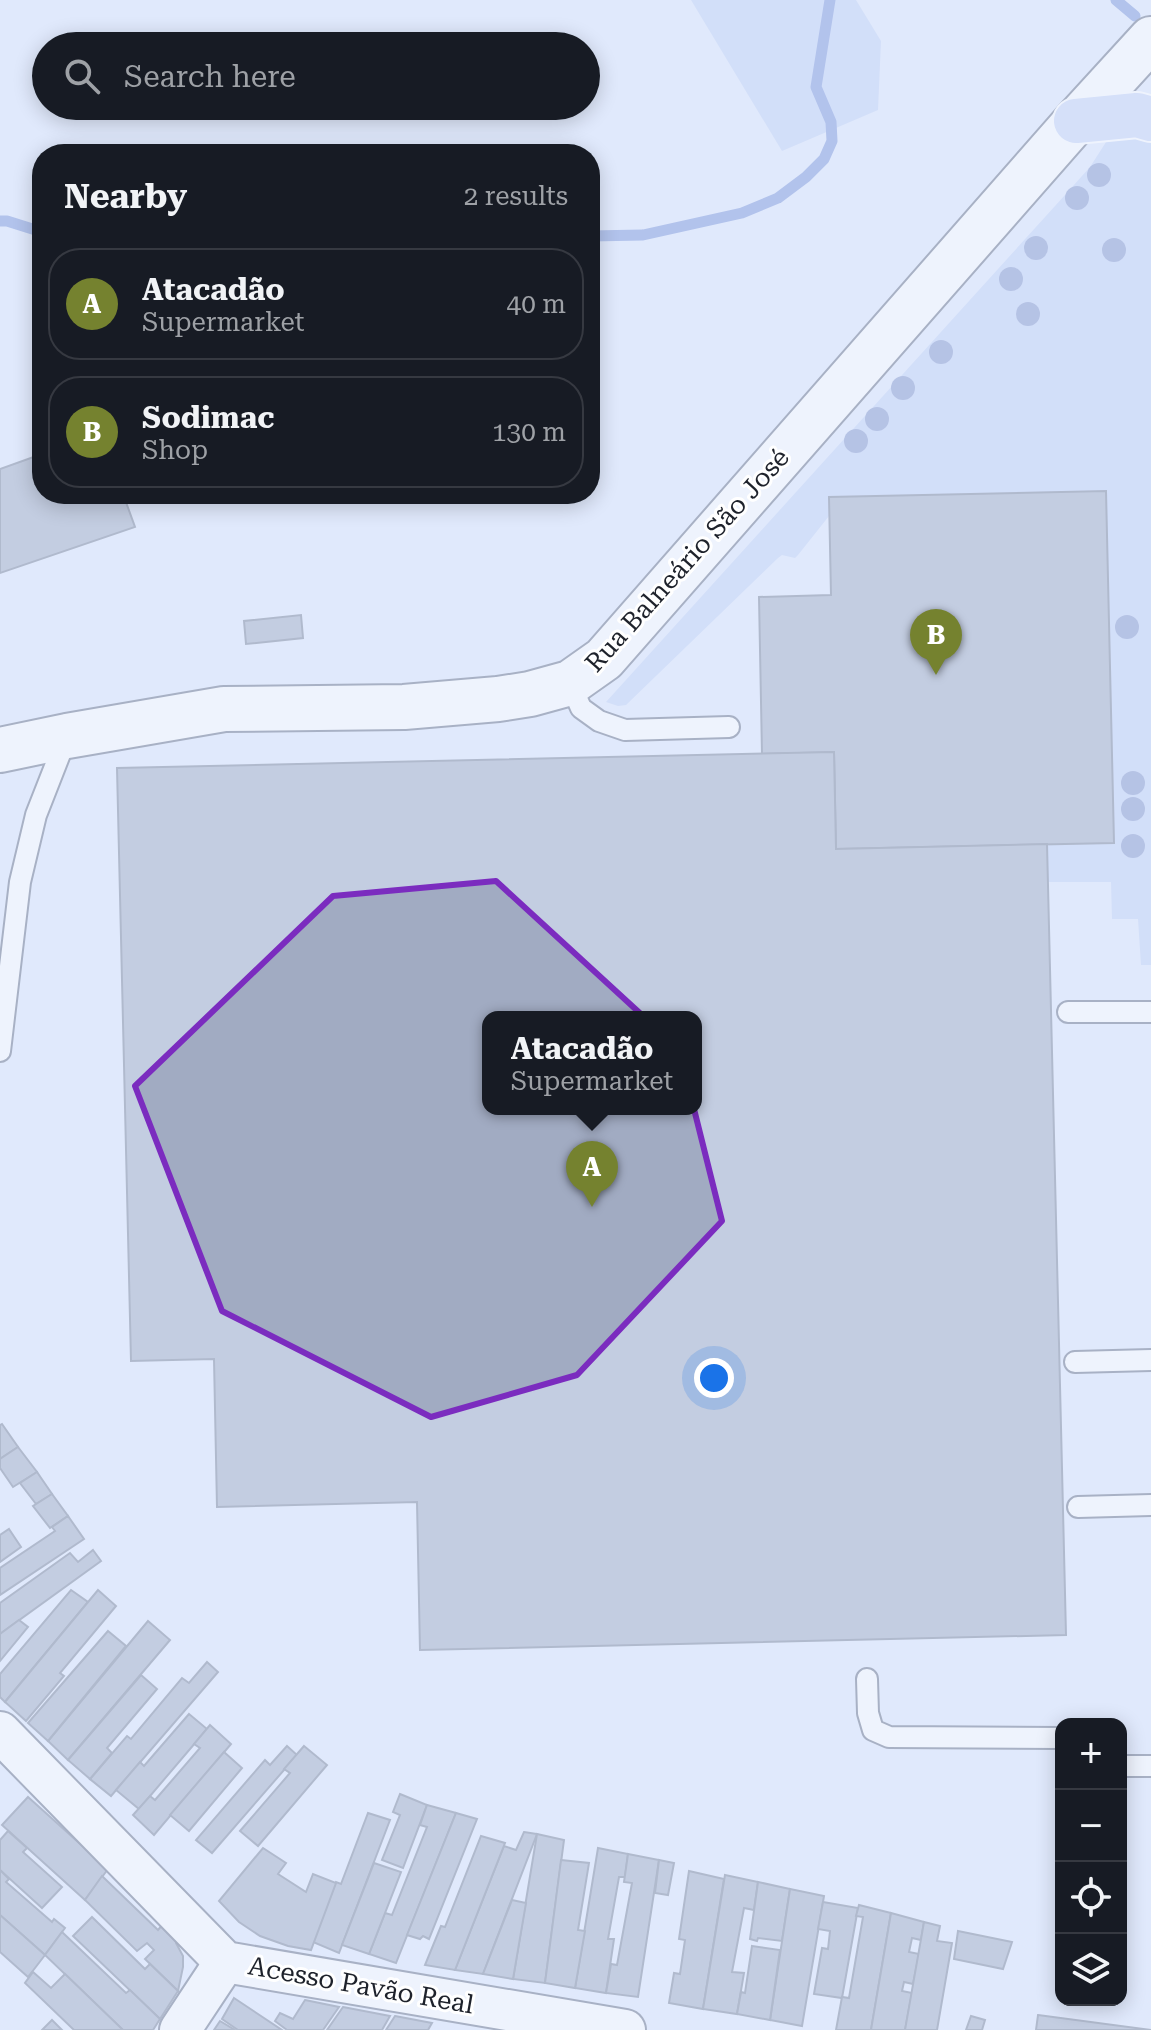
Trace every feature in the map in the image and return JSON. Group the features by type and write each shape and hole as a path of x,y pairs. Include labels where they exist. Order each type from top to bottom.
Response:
{"main road":[{"path":"1076,121 1137,115 1151,119"}],"street":[{"name":"Rua Balneário São José","path":"0,750 224,709 404,707 498,699 570,683 604,659 1151,39"},
{"name":"Acesso Pavão Real","path":"6,1750 225,1962 602,2028"},
{"path":"180,2030 225,1962"}],"lane":[{"path":"570,683 581,708 599,721 625,730 729,727"},
{"path":"0,1051 20,882 36,815 67,736"},
{"path":"1068,1012 1151,1012"},
{"path":"1075,1362 1151,1360"},
{"path":"1078,1507 1151,1505"},
{"path":"867,1679 868,1713 873,1730 889,1737 1055,1738"},
{"path":"1127,1766 1151,1766"}],"highlighted area":[{"path":"496,881 679,1049 722,1221 577,1375 431,1417 222,1311 135,1086 333,896"}],"shaded area":[{"path":"691,0 856,0 881,41 878,110 782,151"},
{"path":"1119,132 1151,137 1151,965 1141,965 1138,919 1112,919 1111,882 1048,882 1047,844 1114,843 1106,491 829,497 829,516 795,558 782,555 778,558 626,705 606,702 1090,167 1108,139"}],"building":[{"path":"32,458 32,504 127,504 135,527 0,573 0,469"},
{"path":"1106,491 1114,843 836,849 834,752 762,754 759,597 831,595 829,497"},
{"path":"301,615 303,638 246,644 244,621"},
{"path":"834,752 836,849 1047,844 1066,1635 420,1650 417,1502 217,1507 214,1359 131,1361 117,768"},
{"path":"0,1425 18,1447 0,1459"},
{"path":"18,1447 37,1472 13,1487 0,1468 0,1459"},
{"path":"37,1472 52,1494 36,1504 20,1483"},
{"path":"52,1494 68,1516 50,1528 33,1506"},
{"path":"68,1516 84,1539 0,1595 0,1568 55,1531 52,1527"},
{"path":"9,1529 21,1547 0,1562 0,1535"},
{"path":"93,1550 101,1561 0,1634 0,1603 70,1553 78,1562"},
{"path":"71,1590 88,1602 5,1702 0,1697 0,1674"},
{"path":"98,1590 116,1606 60,1673 64,1676 26,1721 5,1702"},
{"path":"19,1620 28,1627 0,1661 0,1634"},
{"path":"148,1621 170,1640 68,1760 48,1741"},
{"path":"108,1631 126,1646 48,1741 28,1723"},
{"path":"207,1662 218,1672 111,1796 90,1779 127,1736 131,1739 182,1678 189,1683"},
{"path":"141,1675 157,1689 107,1748 112,1753 90,1779 68,1760"},
{"path":"189,1714 207,1729 139,1809 116,1790 140,1762 144,1766"},
{"path":"210,1725 231,1744 154,1835 133,1815 150,1796 155,1800 200,1748 194,1744"},
{"path":"287,1746 297,1755 212,1853 196,1840 265,1760 270,1765"},
{"path":"304,1746 327,1765 258,1846 240,1831 290,1773 284,1769"},
{"path":"224,1752 242,1768 189,1831 170,1815"},
{"path":"400,1794 427,1805 403,1868 382,1860 400,1815 393,1812"},
{"path":"28,1797 108,1869 85,1900 2,1825"},
{"path":"427,1805 456,1813 396,1963 369,1954 385,1913 392,1915 427,1827 420,1825"},
{"path":"368,1813 390,1820 339,1953 313,1942 336,1882 341,1884"},
{"path":"456,1813 477,1819 429,1939 407,1935"},
{"path":"8,1831 27,1848 23,1852 62,1887 42,1908 0,1870 0,1840"},
{"path":"524,1832 537,1834 483,1974 455,1970 504,1846 516,1850"},
{"path":"537,1834 564,1840 545,1983 513,1979"},
{"path":"481,1836 505,1843 455,1970 425,1965 441,1926 445,1927"},
{"path":"263,1848 286,1863 278,1874 306,1892 313,1874 336,1883 311,1950 260,1936 239,1922 219,1901"},
{"path":"598,1848 628,1854 625,1877 619,1877 608,1939 614,1939 606,1993 575,1988"},
{"path":"628,1854 659,1860 638,1997 606,1993 611,1964 617,1965 632,1883 624,1882"},
{"path":"561,1860 589,1863 578,1930 585,1931 575,1988 545,1983"},
{"path":"659,1860 674,1863 668,1895 655,1893"},
{"path":"374,1863 401,1872 369,1954 342,1945"},
{"path":"0,1870 9,1879 6,1882 52,1922 54,1919 65,1928 45,1955 0,1915"},
{"path":"689,1871 724,1879 703,2009 669,2003 674,1973 680,1974 685,1940 679,1939"},
{"path":"725,1875 758,1882 754,1910 744,1908 732,1972 744,1973 737,2014 703,2009"},
{"path":"102,1876 158,1930 163,1924 178,1940 176,1943 183,1956 183,1967 178,1991 145,1959 154,1950 147,1943 137,1951 85,1900"},
{"path":"758,1882 790,1889 782,1941 750,1939"},
{"path":"790,1889 824,1896 802,2026 770,2020"},
{"path":"512,1900 526,1903 513,1979 483,1974"},
{"path":"823,1902 858,1908 842,1998 814,1994 822,1948 828,1949 830,1931 818,1929"},
{"path":"859,1905 891,1913 871,2030 836,2030 842,1997 849,1998 863,1917 856,1916"},
{"path":"891,1913 924,1922 921,1940 912,1938 909,1952 919,1954 913,1984 904,1982 902,1991 912,1993 905,2030 871,2030"},
{"path":"0,1915 45,1955 28,1977 0,1952"},
{"path":"92,1917 145,1969 150,1964 178,1991 160,2019 73,1936"},
{"path":"924,1922 940,1926 937,1941 952,1943 937,2030 905,2030"},
{"path":"958,1931 1012,1942 1003,1969 954,1959"},
{"path":"62,1932 126,1993 130,1990 160,2019 153,2030 123,2030 45,1955"},
{"path":"752,1946 780,1950 770,2020 737,2014 741,1992 745,1993"},
{"path":"33,1972 51,1988 65,1974 123,2030 74,2030 25,1983"},
{"path":"234,1998 282,2030 238,2030 222,2019"},
{"path":"305,2000 339,2007 323,2030 287,2030 275,2021 280,2013 293,2019"},
{"path":"343,2007 390,2016 382,2030 327,2030"},
{"path":"1038,2015 1151,2030 1036,2030"},
{"path":"395,2016 432,2023 428,2030 386,2030"},
{"path":"971,2016 985,2020 982,2030 966,2030"},
{"path":"52,2020 62,2030 42,2030"},
{"path":"220,2021 235,2030 214,2030"}],"waterway":[{"path":"600,236 643,235 742,213 778,198 824,159 832,141 831,122 816,87 830,0"},
{"path":"1116,0 1135,16"},
{"path":"0,221 32,229"}],"place":[{"name":"Sodimac","path":"936,675"},
{"name":"Atacadão","path":"592,1207"}]}
